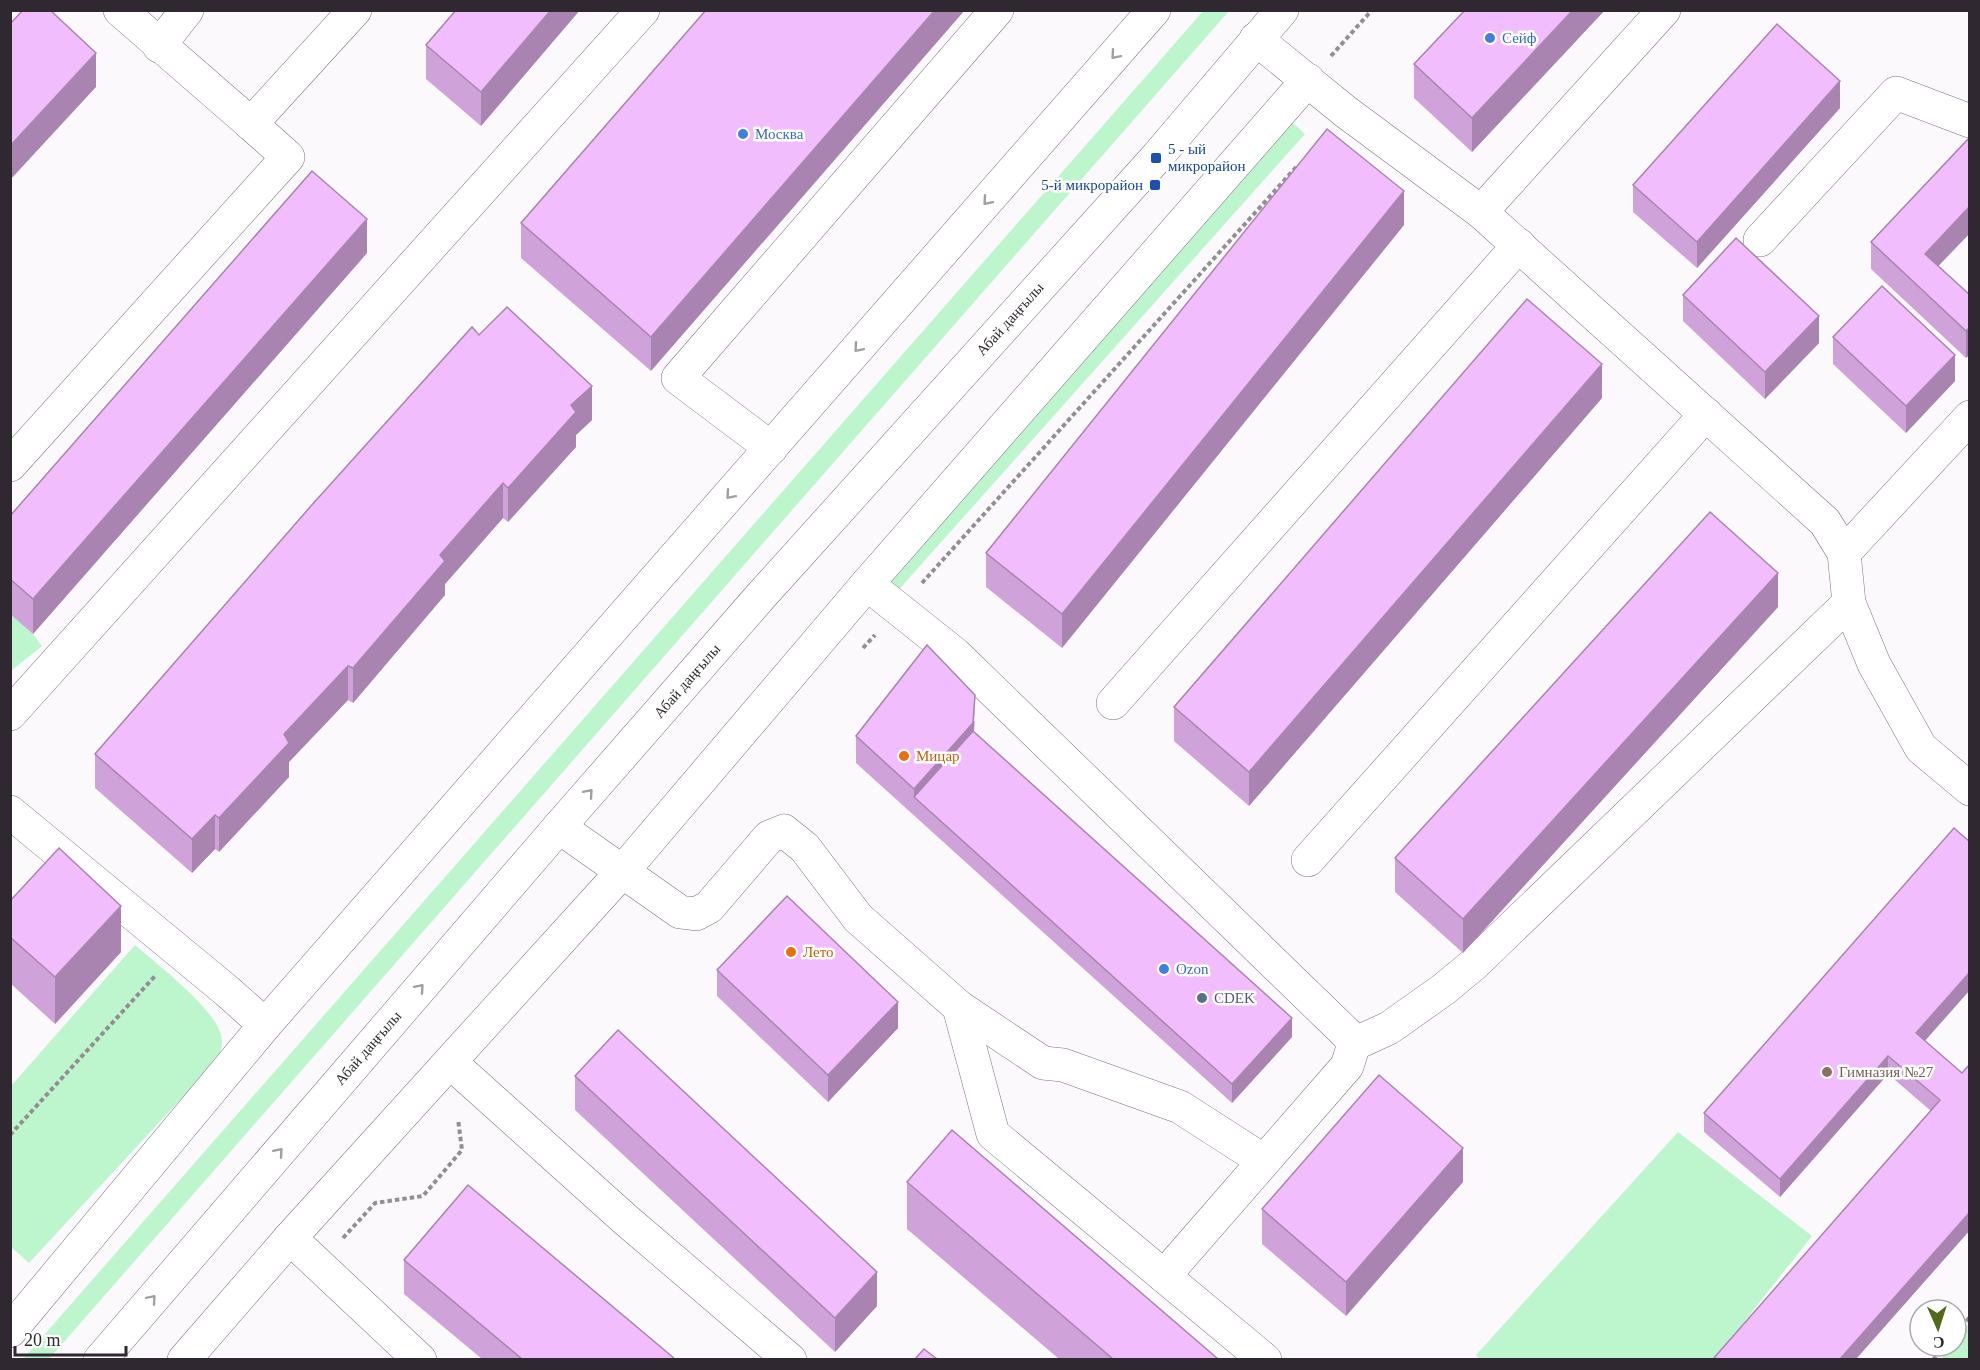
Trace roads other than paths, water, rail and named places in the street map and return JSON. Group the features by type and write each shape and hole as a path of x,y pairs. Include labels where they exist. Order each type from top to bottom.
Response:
{"main road":[{"path":"10,465 288,157 120,10"},
{"path":"159,46 188,10"},
{"path":"251,124 355,10"},
{"path":"10,714 643,10"},
{"path":"771,448 678,378 997,10"},
{"path":"10,1332 265,1025 1154,10"},
{"name":"Абай даңғылы","path":"100,1359 776,579 1156,158 1282,10"},
{"path":"1481,212 1664,10"},
{"path":"1256,39 1346,112 1481,212 1825,522 1844,554 1849,603 1874,664 1921,748 1970,789"},
{"path":"184,1359 622,872 867,584 1308,80"},
{"path":"1760,240 1896,93 1970,121"},
{"path":"1113,704 1519,245"},
{"path":"1308,860 1706,414"},
{"path":"1844,554 1970,417"},
{"path":"867,584 955,654 1338,1025 1354,1044"},
{"path":"1164,1276 1347,1066 1354,1044 1389,1028 1444,989 1473,965 1849,603"},
{"path":"10,812 265,1025"},
{"path":"559,827 680,912 696,914 709,907 769,837 784,831 805,848 858,918 959,1007 1043,1063 1063,1065 1180,1107 1264,1161"},
{"path":"959,1007 993,1134 1265,1359"},
{"path":"450,1062 626,1220 790,1359"},
{"path":"291,1238 420,1359"}],"place":[{"name":"Сейф","path":"1490,38"},
{"name":"Москва","path":"743,134"},
{"name":"5 - ый микрорайон","path":"1156,158"},
{"name":"5-й микрорайон","path":"1155,185"},
{"name":"Мицар","path":"904,756"},
{"name":"Лето","path":"791,952"},
{"name":"Ozon","path":"1164,969"},
{"name":"CDEK","path":"1202,998"},
{"name":"Гимназия №27","path":"1827,1072"}]}
